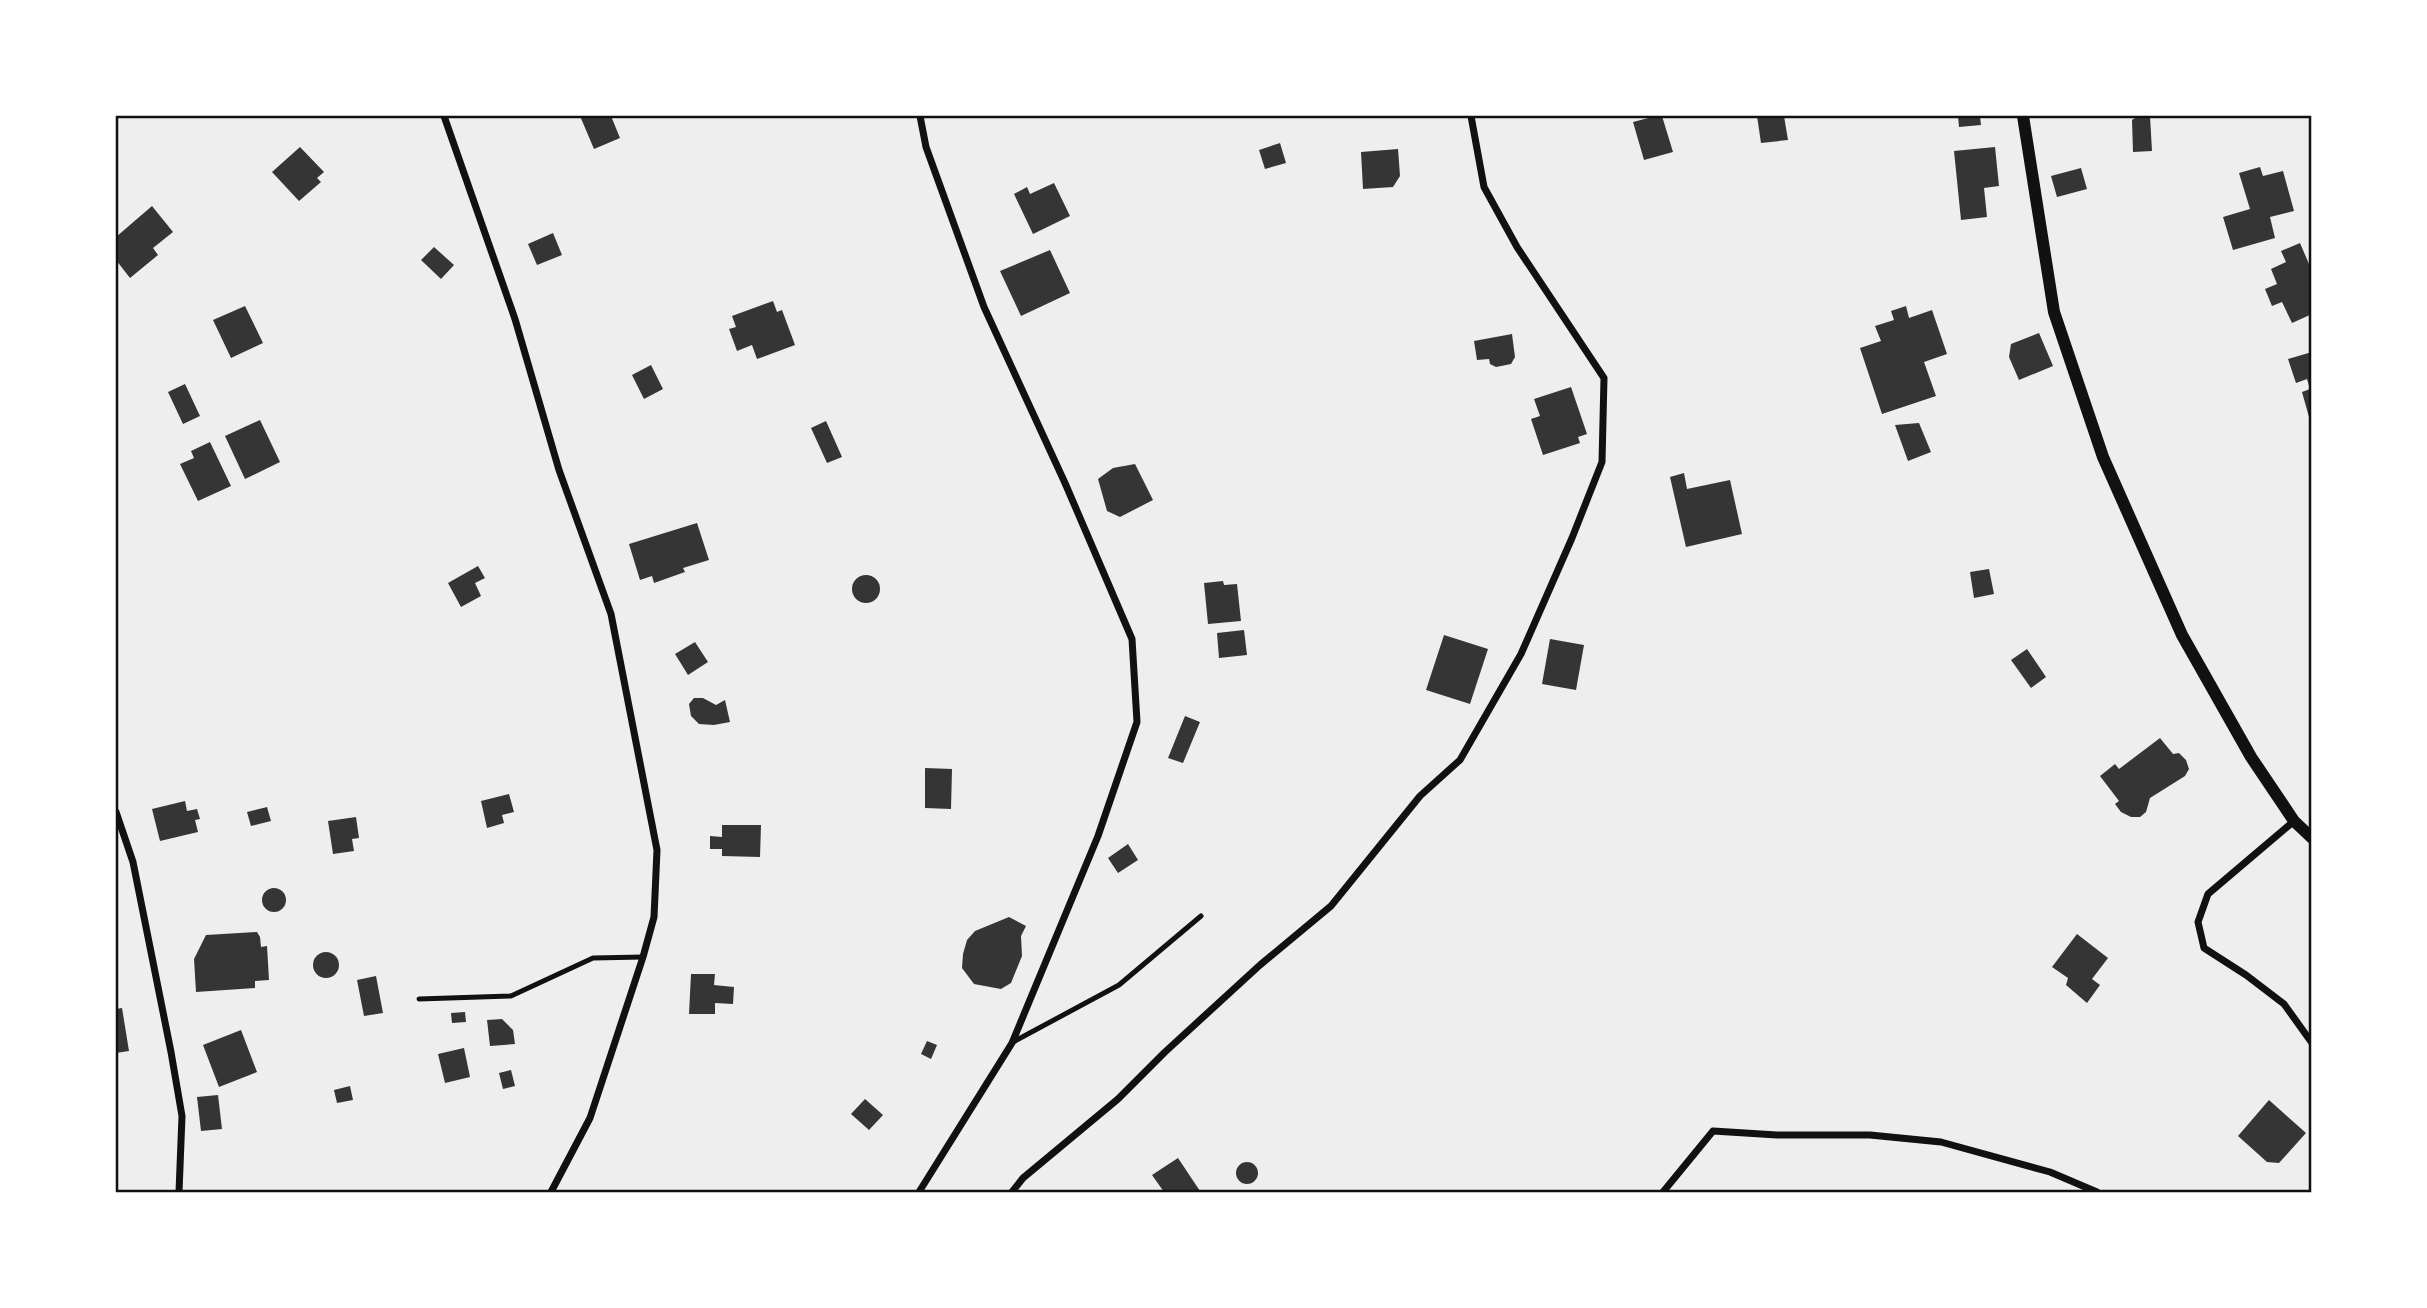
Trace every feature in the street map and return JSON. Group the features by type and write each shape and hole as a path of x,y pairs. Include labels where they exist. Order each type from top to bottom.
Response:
{"street":[{"path":"444,116 515,319 559,470 611,614 657,850 654,916 643,957 590,1118 551,1192"},
{"path":"919,1192 1012,1043 1098,836 1137,722 1132,639 1065,483 984,307 926,147 920,116"},
{"path":"1012,1192 1023,1178 1118,1099 1260,965 1331,906 1420,796 1460,760 1521,654 1572,538 1602,463 1604,377 1517,247 1483,187 1471,116"},
{"path":"2023,116 2054,312 2103,457 2182,635 2251,757 2294,821 2312,838"},
{"path":"116,812 133,863 172,1052 182,1116 180,1192"},
{"path":"2294,821 2208,894 2198,922 2204,948 2284,1004 2312,1043"},
{"path":"1663,1192 1713,1131 1777,1135 1870,1135 1941,1142 2050,1172 2097,1192"}],"lane":[{"path":"1012,1043 1119,985 1201,916"},
{"path":"419,999 511,996 593,958 643,957"}],"shaded area":[{"path":"116,116 2311,116 2311,1192 116,1192"}],"building":[{"path":"580,116 611,116 620,138 594,149"},
{"path":"1662,116 1673,152 1644,160 1633,122"},
{"path":"1757,116 1784,116 1788,140 1761,143"},
{"path":"1958,116 1980,116 1981,125 1959,127"},
{"path":"2138,116 2150,116 2152,151 2133,152 2132,120"},
{"path":"1280,143 1286,163 1265,169 1259,150"},
{"path":"300,147 324,172 317,178 321,182 299,201 272,172"},
{"path":"1995,147 1999,186 1984,188 1987,217 1961,220 1954,151"},
{"path":"1398,149 1400,176 1393,187 1363,189 1361,152"},
{"path":"2260,167 2263,176 2283,171 2294,211 2270,217 2275,238 2233,250 2223,217 2250,209 2239,173"},
{"path":"2081,168 2087,189 2057,197 2051,176"},
{"path":"1054,183 1070,216 1033,234 1014,194 1027,187 1030,194"},
{"path":"152,206 173,232 153,248 158,255 130,278 116,260 116,237"},
{"path":"553,233 562,255 537,265 528,244"},
{"path":"2300,243 2309,264 2312,262 2312,314 2292,323 2282,302 2272,306 2265,289 2277,284 2271,269 2286,262 2281,251"},
{"path":"434,247 454,265 441,279 421,260"},
{"path":"1050,250 1070,293 1021,316 1000,271"},
{"path":"773,301 777,312 782,310 795,345 757,359 752,345 737,351 729,329 736,327 732,316"},
{"path":"245,306 263,343 231,358 213,320"},
{"path":"1906,306 1909,318 1932,310 1947,354 1924,362 1936,396 1882,414 1860,348 1881,341 1875,326 1894,320 1891,311"},
{"path":"2039,333 2053,366 2019,380 2009,357 2011,344"},
{"path":"1512,334 1515,357 1511,364 1496,367 1490,364 1489,359 1477,360 1474,341"},
{"path":"2312,352 2312,416 2309,417 2302,392 2310,389 2307,379 2296,383 2288,359"},
{"path":"651,365 663,389 644,399 632,375"},
{"path":"185,384 200,416 183,424 168,392"},
{"path":"1571,387 1587,434 1578,437 1580,443 1543,455 1531,419 1540,416 1534,399"},
{"path":"260,420 280,462 245,479 225,436"},
{"path":"826,421 842,457 827,463 811,428"},
{"path":"1919,423 1931,452 1908,461 1895,425"},
{"path":"210,442 231,486 198,501 180,464 194,458 191,451"},
{"path":"1135,464 1153,500 1120,517 1107,511 1098,479 1113,468"},
{"path":"1684,473 1687,489 1730,480 1742,534 1686,547 1670,477"},
{"path":"697,523 709,560 683,568 685,572 654,583 652,576 640,580 629,544"},
{"path":"478,566 485,578 475,583 481,596 461,607 448,583"},
{"path":"1989,569 1994,594 1974,598 1970,572"},
{"path":"866,575 876,579 880,589 876,599 866,603 856,599 852,589 856,579"},
{"path":"1223,581 1224,585 1237,584 1241,621 1208,624 1204,583"},
{"path":"1244,630 1247,655 1219,658 1217,633"},
{"path":"1444,635 1488,649 1470,704 1426,690"},
{"path":"1550,639 1584,645 1576,690 1542,684"},
{"path":"695,642 708,662 688,675 675,654"},
{"path":"2027,649 2046,677 2031,688 2011,660"},
{"path":"694,698 703,698 716,705 725,700 730,722 699,724 691,716 689,704"},
{"path":"1185,716 1200,722 1183,763 1168,758"},
{"path":"2160,738 2173,754 2179,753 2186,760 2189,769 2185,776 2150,798 2146,812 2140,817 2131,817 2121,812 2115,804 2119,801 2100,776 2115,764 2119,769"},
{"path":"925,768 952,769 951,809 925,808"},
{"path":"509,794 514,812 502,815 504,823 487,828 481,801"},
{"path":"185,801 187,811 197,809 200,819 195,820 198,832 160,841 152,809"},
{"path":"267,807 271,821 251,826 247,812"},
{"path":"356,817 359,838 352,839 354,851 333,854 328,821"},
{"path":"722,825 761,825 760,857 722,856 722,849 710,849 710,836 722,837"},
{"path":"1128,844 1138,860 1118,873 1108,858"},
{"path":"274,888 285,895 286,900 279,911 274,912 263,905 262,900 269,889"},
{"path":"1009,917 1026,926 1021,936 1022,956 1011,983 1001,989 974,984 962,968 967,940 975,931"},
{"path":"257,932 261,947 267,946 269,980 255,981 255,988 196,992 194,959 206,935"},
{"path":"2077,934 2108,958 2092,979 2100,985 2087,1003 2066,985 2068,978 2052,967"},
{"path":"326,952 335,956 339,965 335,974 326,978 317,974 313,965 317,956"},
{"path":"691,974 715,974 714,985 734,987 733,1004 715,1003 715,1014 689,1014"},
{"path":"376,976 383,1013 364,1016 357,980"},
{"path":"122,1008 129,1051 116,1053 116,1009"},
{"path":"465,1012 466,1022 452,1023 451,1013"},
{"path":"502,1019 513,1030 515,1044 490,1046 487,1020"},
{"path":"241,1030 257,1072 219,1087 203,1045"},
{"path":"927,1041 937,1045 931,1059 921,1054"},
{"path":"464,1048 470,1077 445,1083 438,1054"},
{"path":"511,1070 515,1086 503,1089 499,1073"},
{"path":"350,1086 353,1100 337,1103 334,1090"},
{"path":"218,1095 222,1129 201,1131 197,1097"},
{"path":"865,1099 883,1115 869,1130 851,1114"},
{"path":"2269,1100 2306,1133 2279,1163 2267,1162 2238,1136"},
{"path":"1178,1158 1200,1191 1164,1192 1152,1175"},
{"path":"1243,1162 1251,1162 1258,1169 1258,1177 1251,1184 1243,1184 1236,1177 1236,1169"}]}
